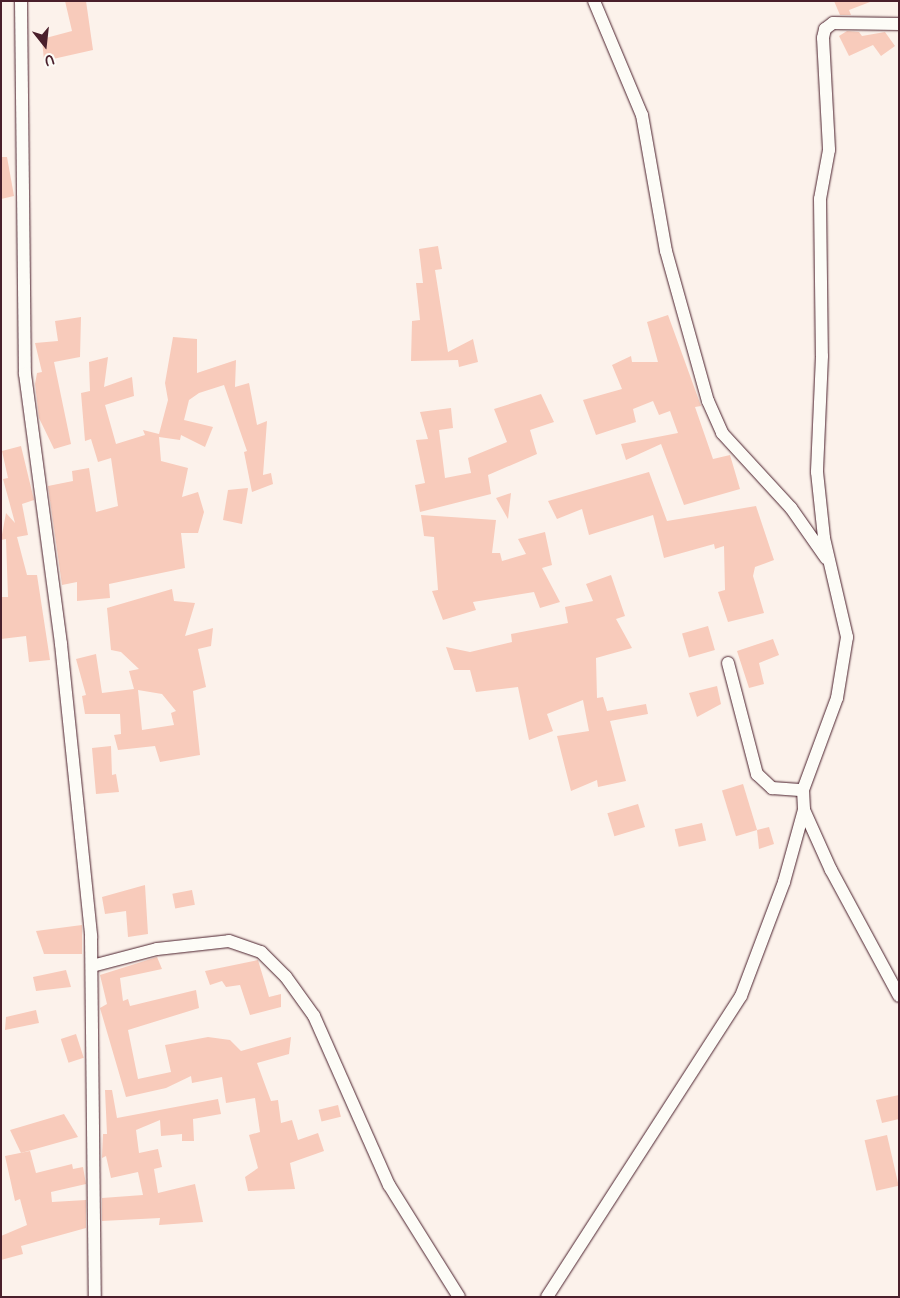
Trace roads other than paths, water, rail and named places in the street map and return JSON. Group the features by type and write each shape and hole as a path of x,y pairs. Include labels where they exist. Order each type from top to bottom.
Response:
{"street":[{"path":"21,1 25,374 61,644 92,966 95,1297"},
{"path":"594,1 642,115 666,251 708,401 727,438 792,508 832,566"},
{"path":"547,1297 742,996 784,882 804,810 803,790 837,698 847,637 832,566 817,472 822,356 820,199 829,150 824,38 825,29 833,22 899,24"},
{"path":"728,663 757,774 772,788 803,790"},
{"path":"804,810 899,996"},
{"path":"92,966 157,949 229,941 261,952 286,976 314,1016 389,1184 458,1297"}]}
